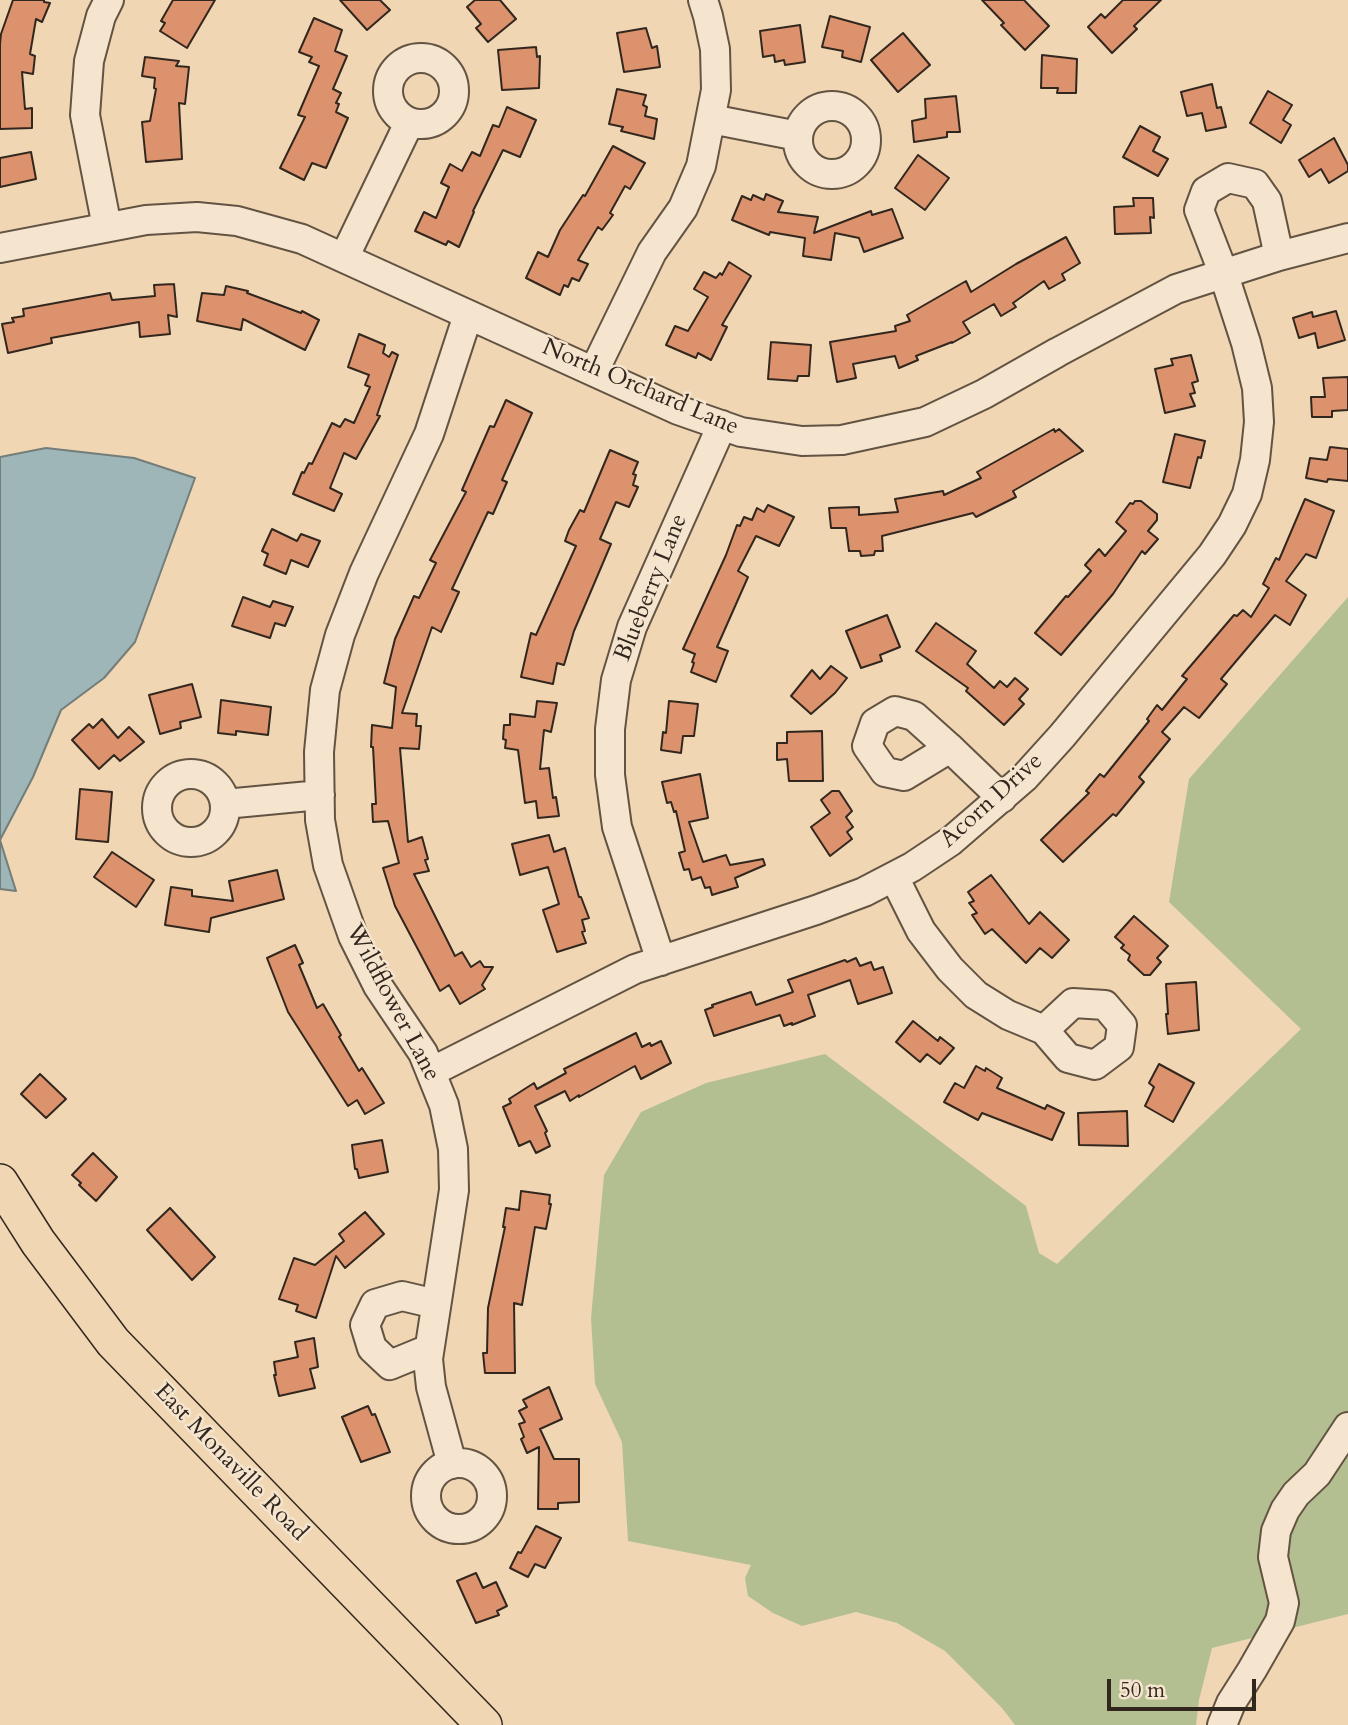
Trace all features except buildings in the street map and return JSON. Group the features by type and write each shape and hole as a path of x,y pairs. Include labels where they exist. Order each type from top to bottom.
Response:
{"main road":[{"name":"East Monaville Road","path":"0,1182 38,1242 113,1342 484,1725"}],"street":[{"path":"107,227 85,115 89,61 101,16 109,0"},
{"path":"594,371 652,252 683,208 701,166 716,90 715,49 704,0"},
{"path":"710,119 798,136"},
{"path":"344,258 409,123"},
{"name":"Acorn Drive","path":"431,1072 635,970 816,910 894,877 951,841 1024,778 1212,555 1232,525 1247,494 1257,447 1257,388 1246,343 1223,272 1199,209 1206,191 1228,178 1255,184 1267,201 1279,256"},
{"name":"North Orchard Lane","path":"0,248 146,220 198,218 237,221 302,239 678,410 741,432 802,441 842,440 925,422 984,394 1176,289 1223,272 1348,238"},
{"name":"Wildflower Lane","path":"452,1464 431,1387 428,1359 454,1190 453,1149 444,1104 423,1053 378,986 353,936 328,865 320,820 319,752 325,690 340,635 364,573 429,434 468,315"},
{"name":"Blueberry Lane","path":"661,961 617,827 610,775 610,729 616,680 632,627 722,425"},
{"path":"950,748 1002,798"},
{"path":"225,804 320,795"},
{"path":"894,877 921,931 950,969 976,995 1008,1015 1044,1030 1068,1058 1095,1065 1119,1047 1122,1025 1105,1005 1073,1003 1044,1030"},
{"path":"429,1349 390,1365 372,1348 365,1325 375,1304 402,1296 436,1304"},
{"path":"1222,1725 1231,1703 1280,1621 1284,1603 1273,1558 1276,1531 1296,1494 1317,1474 1348,1427"}],"green space":[{"path":"1348,597 1348,1614 1212,1648 1199,1700 1196,1725 1015,1725 1002,1708 945,1651 897,1623 856,1612 802,1626 773,1613 748,1596 745,1578 751,1565 628,1541 622,1442 595,1384 591,1318 604,1175 641,1112 706,1083 825,1054 1026,1206 1039,1253 1057,1264 1301,1029 1169,902 1189,779"}],"water":[{"path":"46,448 134,458 195,478 135,642 104,678 61,710 33,777 0,840 0,457"},
{"path":"0,840 16,891 0,889"}]}
